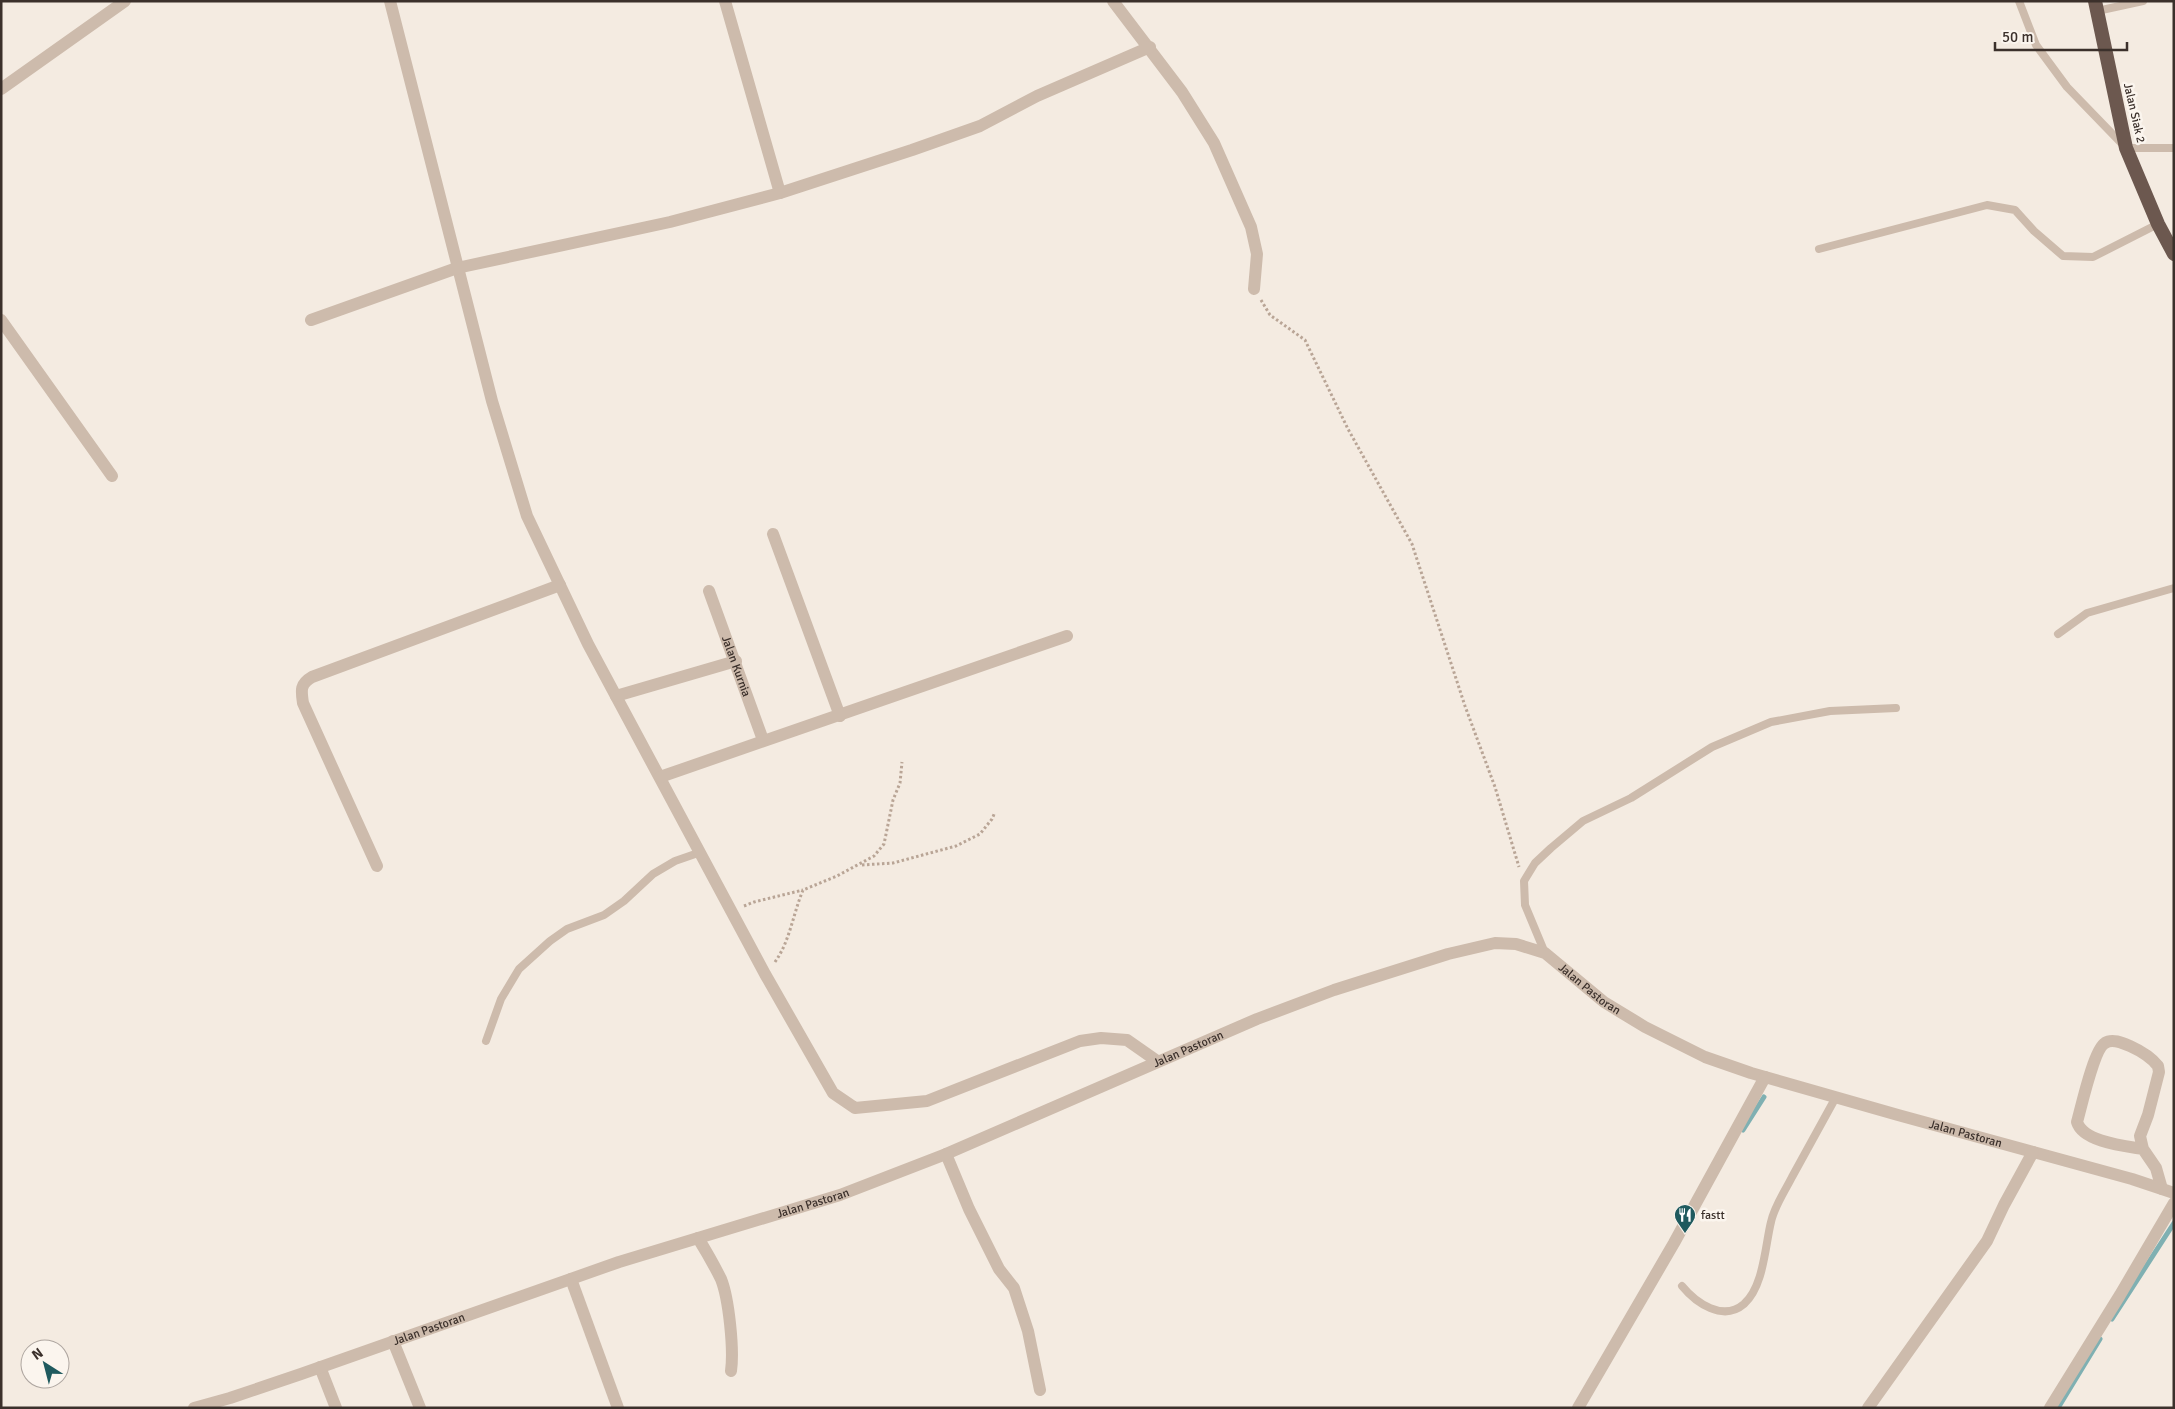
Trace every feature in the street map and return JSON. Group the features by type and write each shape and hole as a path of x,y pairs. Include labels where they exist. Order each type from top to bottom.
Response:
{"highway":[{"name":"Jalan Siak 2","path":"2096,6 2126,148 2158,224 2174,254"}],"street":[{"path":"1,89 125,1"},
{"path":"390,1 492,401 527,516 588,644 765,974 833,1093 855,1108 927,1101 1080,1041 1101,1038 1127,1040 1157,1062"},
{"path":"725,1 780,193"},
{"path":"1113,1 1150,47 1182,92 1214,143 1251,227 1257,254 1254,289"},
{"path":"311,320 457,268 670,222 780,193 903,154 980,126 1037,96 1150,47"},
{"path":"1,320 112,476"},
{"path":"773,534 840,716"},
{"path":"377,866 303,703 300,690 304,682 560,584"},
{"name":"Jalan Kurnia","path":"709,591 736,661 763,740"},
{"path":"660,777 1068,636"},
{"path":"616,696 736,661"},
{"name":"Jalan Pastoran","path":"194,1408 230,1398 571,1279 840,1195 946,1154 1257,1019 1334,990 1448,954 1495,943 1516,944 1544,953 1604,1002 1645,1027 1705,1057 1836,1097 2132,1178 2168,1191"},
{"path":"2143,1149 2106,1142 2082,1132 2077,1122 2097,1053 2105,1043 2113,1040 2142,1052 2158,1066 2159,1072 2148,1115 2140,1136 2143,1149 2168,1191"},
{"path":"1578,1408 1674,1243 1765,1076"},
{"path":"1868,1408 1987,1240 2033,1152"},
{"path":"946,1154 969,1209 995,1261 1014,1288 1028,1331 1040,1390"},
{"path":"2050,1408 2174,1203"},
{"path":"698,1238 721,1281 729,1319 733,1356 731,1371"},
{"path":"571,1279 618,1408"},
{"path":"393,1341 420,1408"},
{"path":"320,1367 336,1408"}],"lane":[{"path":"2019,1 2036,45 2067,87 2126,148 2174,148"},
{"path":"2096,6 2143,1"},
{"path":"1819,249 1987,205 2015,210 2034,231 2063,256 2093,257 2158,224"},
{"path":"2058,634 2087,613 2174,588"},
{"path":"1544,953 1526,905 1524,882 1540,858 1583,821 1631,798 1712,747 1770,722 1830,711 1896,708"},
{"path":"486,1041 501,999 519,969 550,941 567,929 604,916 661,869 675,861 701,852"},
{"path":"1682,1286 1706,1308 1727,1311 1744,1304 1757,1284 1764,1261 1771,1220 1836,1097"}],"path":[{"path":"1254,289 1270,315 1306,340 1348,429 1412,544 1465,706 1495,787 1524,882"},
{"path":"732,911 754,902 803,890 874,856 884,844 893,800 900,783 902,762"},
{"path":"858,865 893,863 956,846 980,834 995,812"},
{"path":"765,974 782,952 803,890"}],"waterway":[{"path":"1743,1130 1764,1097"},
{"path":"2112,1319 2174,1223"},
{"path":"2058,1408 2100,1339"}],"place":[{"name":"fastt","path":"1685,1234"}]}
